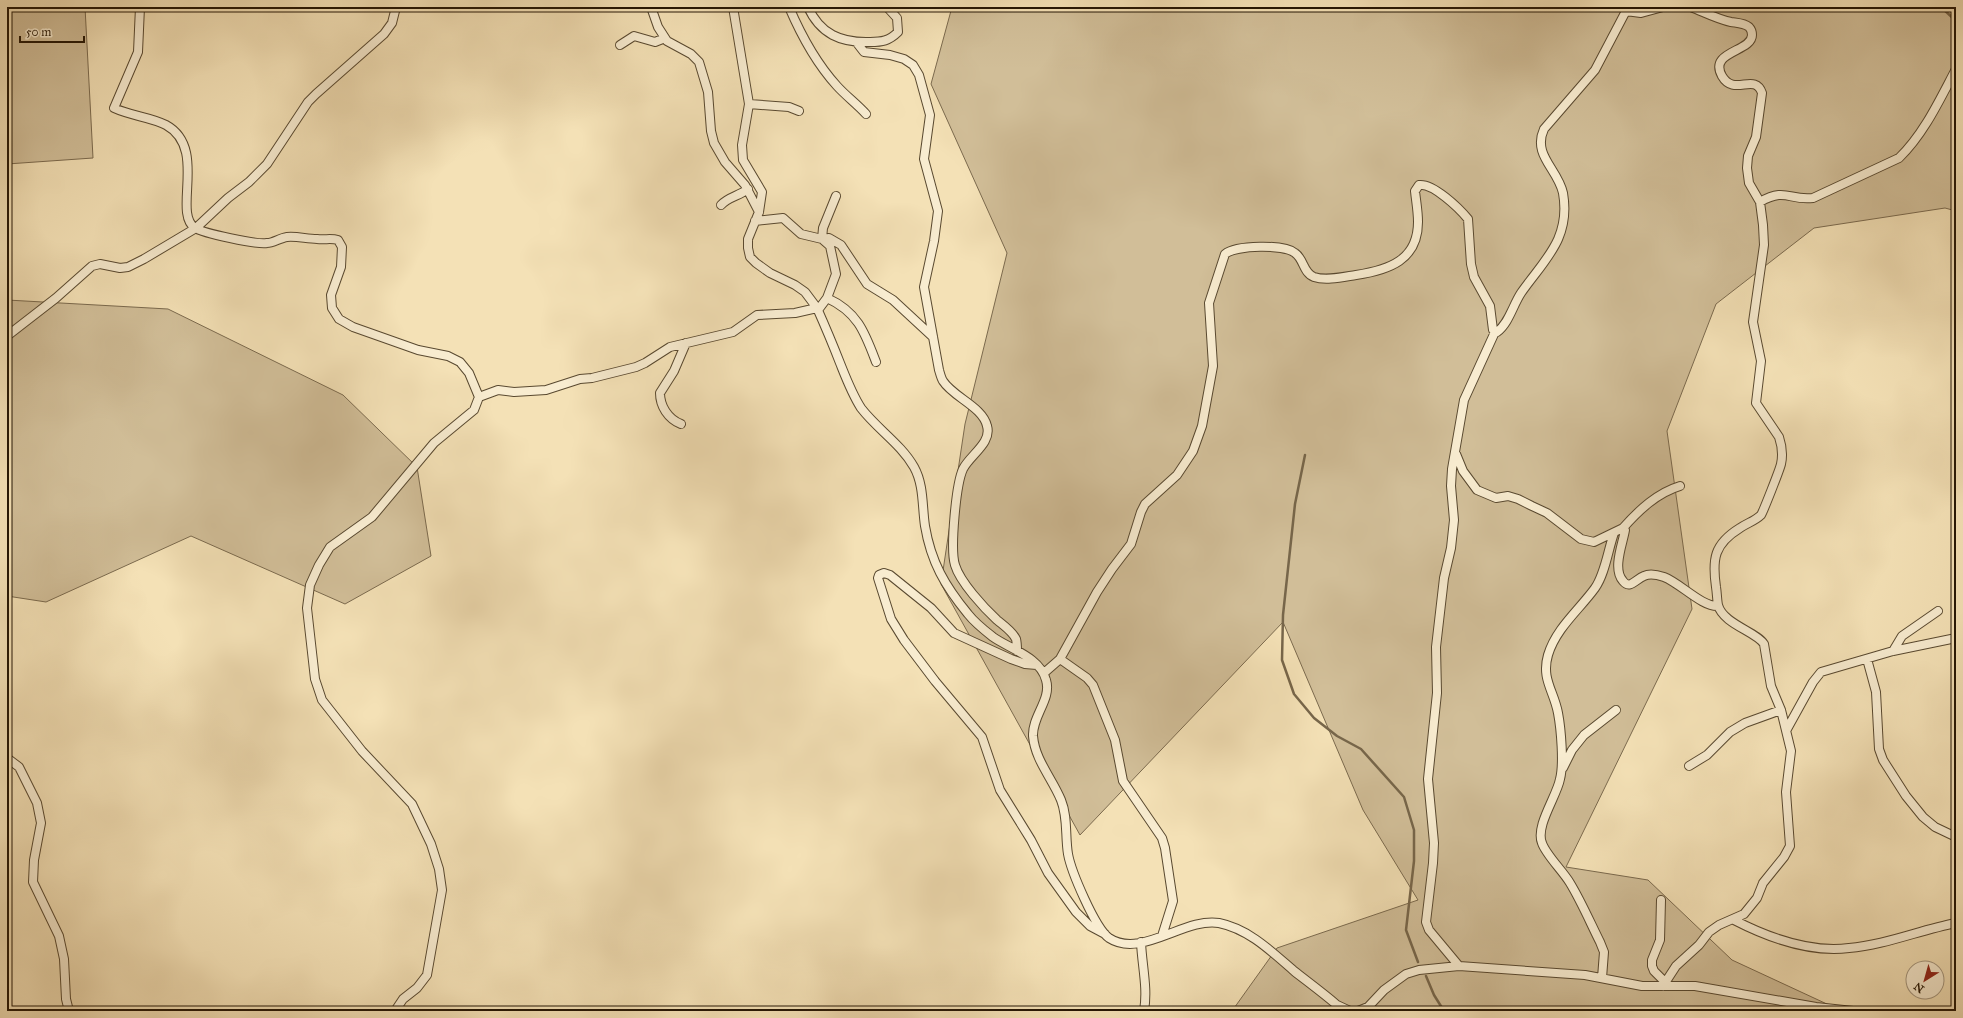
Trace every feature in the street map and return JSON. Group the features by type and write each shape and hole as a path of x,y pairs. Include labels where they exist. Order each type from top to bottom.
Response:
{"street":[{"path":"140,7 141,36 138,52 114,108 167,126 177,135 184,145 188,157 187,210 189,221 196,228 244,241 266,244 285,237 338,240 342,247 341,267 331,295 332,308 339,319 353,328 418,350 448,356 460,362 470,373 479,397 474,410 434,443 372,517 330,547 319,565 310,586 308,608 315,679 322,700 362,751 412,804 431,844 439,869 442,890 428,975 417,988 403,999 395,1011"},
{"path":"7,336 56,298 92,266 100,264 120,268 128,267 196,228 228,198 249,182 266,164 308,102 384,34 392,23 396,7"},
{"path":"651,7 658,27 670,44 691,54 699,62 708,92 711,131 714,143 722,158 748,189 759,212"},
{"path":"733,7 749,104 742,152 743,160 762,192 759,212 748,239 750,257 770,273 795,284 805,292 818,309 851,391 860,406 906,456 914,468 922,496 929,546 934,563 943,581 969,616 982,628 1037,665 1044,673 1048,687 1046,696 1034,724 1035,746 1064,809 1068,852 1075,878 1106,935"},
{"path":"789,7 800,32 832,79 866,114"},
{"path":"808,7 817,23 830,35 838,39 856,43 884,42 892,39 898,32 897,18 887,7"},
{"path":"1459,966 1428,930 1426,922 1433,863 1432,820 1428,779 1437,693 1436,647 1444,578 1451,548 1454,520 1450,486 1464,400 1495,332 1500,330 1520,294 1551,254 1562,227 1563,194 1556,174 1544,157 1540,146 1544,129 1595,70 1626,11 1641,12 1663,7"},
{"path":"1664,984 1676,966 1709,932 1744,914 1752,905 1763,883 1784,857 1790,846 1786,792 1791,751 1787,729 1771,686 1762,640 1738,627 1718,606 1714,563 1718,548 1731,534 1760,515 1781,461 1781,443 1779,437 1756,403 1760,361 1753,322 1764,245 1764,225 1760,202 1749,183 1746,168 1748,156 1756,137 1762,93 1760,88 1755,84 1750,83 1738,86 1728,83 1721,75 1720,69 1723,59 1727,54 1746,46 1752,36 1751,30 1745,25 1722,20 1691,7"},
{"path":"620,45 634,36 655,42 665,38"},
{"path":"856,43 864,52 890,55 904,59 913,65 919,75 930,115 924,159 938,211 933,249 924,287 939,370 943,381 953,392 983,416 988,426 987,437 963,469 956,506 953,543 954,563 961,578 986,609 1010,630 1016,638 1017,651"},
{"path":"1760,202 1774,194 1805,199 1813,198 1900,158 1908,149 1944,93 1956,69"},
{"path":"749,104 788,107 799,110"},
{"path":"1044,673 1060,659 1101,586 1131,544 1140,512 1146,504 1176,475 1193,451 1198,440 1213,366 1208,313 1210,299 1223,258 1230,251 1252,246 1289,250 1298,255 1309,275 1318,278 1332,278 1380,270 1398,264 1410,250 1414,243 1418,228 1415,191 1419,185 1429,186 1447,199 1468,219 1471,264 1474,277 1490,306 1492,326 1495,332"},
{"path":"721,205 724,201 738,196 748,189"},
{"path":"822,239 823,228 836,196"},
{"path":"755,221 783,218 801,234 822,239 829,238 841,245 867,284 892,300 933,337"},
{"path":"479,397 498,390 514,392 546,390 580,379 592,378 636,367 653,359 662,351 686,343 733,332 749,320 761,314 794,313 818,309 827,298 836,274 830,246 822,239"},
{"path":"827,298 841,305 850,312 861,327 876,362"},
{"path":"681,424 671,418 663,407 660,393 674,371 686,343"},
{"path":"1456,454 1471,483 1477,490 1496,498 1508,496 1518,499 1547,513 1571,533 1587,541 1601,540 1623,528 1631,518 1656,497 1666,491 1680,486"},
{"path":"1623,528 1625,530 1620,550 1619,570 1622,580 1630,584 1642,576 1657,575 1675,582 1703,601 1714,606 1718,606"},
{"path":"1602,978 1604,960 1600,942 1570,882 1542,842 1542,825 1560,781 1562,769 1558,712 1550,691 1545,666 1549,653 1559,633 1595,588 1602,576 1607,552 1614,533"},
{"path":"1037,665 1024,664 1011,659 954,633 931,608 890,575 884,573 879,575 891,619 918,659 982,737 1000,790 1048,873 1076,912 1090,926 1110,938 1123,943 1141,942 1207,922 1228,925 1241,930 1263,945 1332,1000 1350,1011"},
{"path":"1893,651 1902,636 1938,611"},
{"path":"1787,729 1813,682 1822,672 1893,651 1956,638"},
{"path":"1060,659 1087,678 1093,685 1116,740 1123,781 1162,838 1167,857 1173,901 1162,936"},
{"path":"1867,659 1876,692 1879,749 1883,760 1906,796 1923,817 1935,826 1956,837"},
{"path":"1562,769 1572,750 1584,735 1616,710"},
{"path":"1689,766 1707,755 1730,732 1745,722 1781,710"},
{"path":"7,758 19,767 37,803 41,823 34,860 34,882 59,936 64,959 66,999 69,1011"},
{"path":"1660,900 1660,934 1652,960 1652,966 1664,984"},
{"path":"1734,920 1785,940 1815,948 1830,949 1849,948 1878,943 1925,929 1956,923"},
{"path":"1141,942 1146,989 1144,1011"},
{"path":"1358,1011 1368,1007 1389,986 1406,974 1427,968 1459,966 1585,975 1642,986 1664,984 1695,986 1816,1007 1853,1011"}],"shaded area":[{"path":"7,7 85,7 93,158 7,164"},
{"path":"952,7 1956,7 1956,211 1945,208 1814,228 1716,304 1667,431 1692,609 1566,867 1648,880 1732,960 1842,1011 1232,1011 1277,948 1418,900 1363,810 1283,622 1080,835 941,584 965,424 1007,253 931,84"},
{"path":"7,300 168,309 343,395 417,467 431,556 345,604 191,536 46,602 7,596"}],"waterway":[{"path":"1941,7 1956,21"},
{"path":"1305,455 1295,504 1283,615 1282,660 1294,694 1314,718 1337,736 1361,749 1404,797 1414,830 1414,861 1406,930 1418,962"},
{"path":"1426,976 1434,995 1444,1011"}]}
